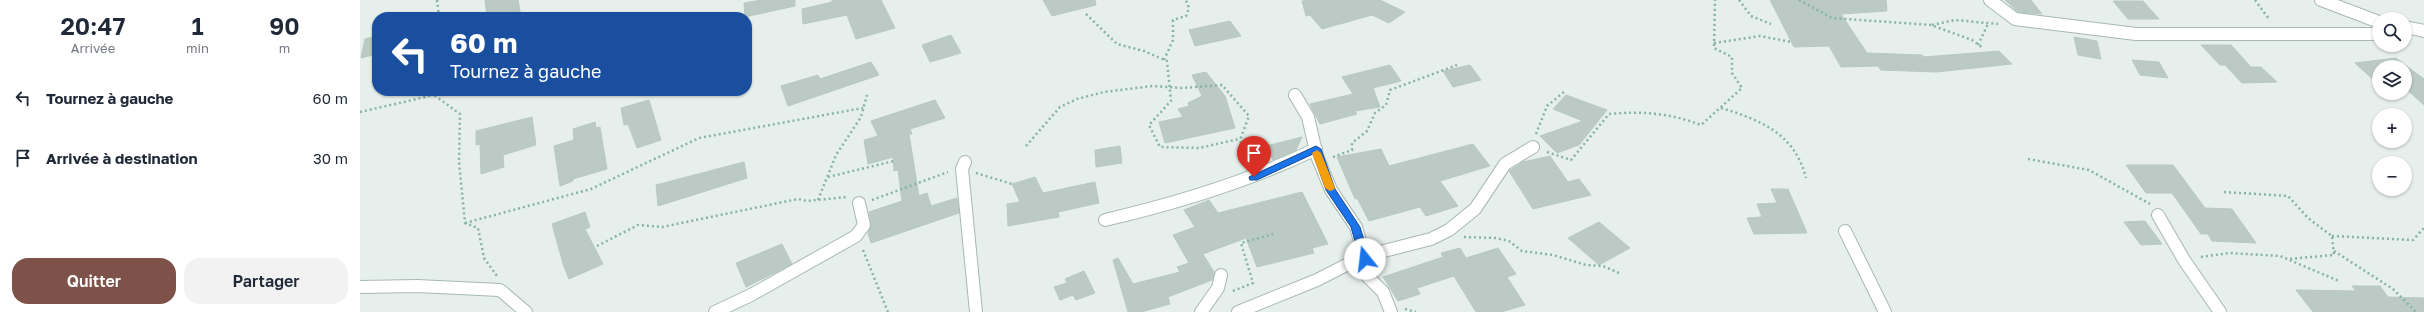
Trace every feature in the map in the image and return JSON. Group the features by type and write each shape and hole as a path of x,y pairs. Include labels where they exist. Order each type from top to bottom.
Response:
{"street":[{"path":"1990,0 2015,19 2136,34 2372,34"},
{"path":"2321,0 2372,20"},
{"path":"2412,29 2424,32"},
{"path":"2412,33 2424,32"},
{"path":"1295,95 1308,117 1318,155 1331,190 1356,227 1364,256 1366,275 1383,292 1391,312"},
{"path":"1238,312 1317,280 1364,256 1431,239 1449,230 1475,209 1505,164 1533,148"},
{"path":"1105,220 1193,199 1318,155"},
{"path":"963,165 976,312"},
{"path":"715,312 751,295 856,236 864,226 859,203"},
{"path":"2158,215 2184,260 2220,312"},
{"path":"1845,232 1885,312"},
{"path":"1201,312 1218,288 1221,275"},
{"path":"360,288 418,286 500,290 526,312"},
{"path":"1383,292 1383,312"}],"path":[{"path":"437,0 438,12"},
{"path":"1164,60 1173,40 1174,20 1186,16 1189,8 1186,0"},
{"path":"1564,92 1547,106 1533,148 1571,160 1609,114 1650,111 1678,116 1701,124 1742,88 1732,73 1732,57 1714,48 1715,0"},
{"path":"1739,0 1751,16 1771,24"},
{"path":"1800,0 1832,18 1931,25 1955,20 1988,24 2015,19"},
{"path":"2255,0 2269,19 2264,34"},
{"path":"1086,14 1117,44 1132,47 1167,62 1171,101 1149,125 1160,147 1199,148 1239,139"},
{"path":"1978,45 1988,24"},
{"path":"1931,25 1972,40 1983,48"},
{"path":"1714,43 1760,36 1791,42"},
{"path":"1318,155 1352,150 1352,143 1367,131 1376,114 1386,105 1390,90 1456,65"},
{"path":"1026,146 1060,107 1077,98 1104,92 1170,86 1182,88 1222,85 1249,116 1239,139 1240,147 1256,163"},
{"path":"818,200 836,155 861,117 867,95"},
{"path":"360,112 421,96"},
{"path":"437,96 460,114 459,162 465,224"},
{"path":"465,224 591,189 699,138 863,108"},
{"path":"1720,108 1762,122 1789,144 1804,167 1806,178"},
{"path":"2028,159 2089,170 2156,207 2158,215"},
{"path":"828,177 894,161"},
{"path":"598,246 609,238 638,225 662,226 798,199 807,201 849,197 859,203 963,165 1012,184"},
{"path":"2224,192 2288,196 2308,218 2332,236 2413,240 2424,228"},
{"path":"465,224 478,228 484,258 498,277"},
{"path":"1233,291 1253,283 1241,243 1273,234"},
{"path":"856,236 871,265 888,312"},
{"path":"2288,260 2334,255 2332,236"},
{"path":"1461,238 1496,238 1509,241 1522,251 1553,255 1586,265 1603,266 1619,273"},
{"path":"2334,251 2392,289 2416,312"},
{"path":"2184,260 2229,253 2280,256 2339,281"}],"building":[{"path":"485,0 518,0 520,12 486,12"},
{"path":"761,0 795,0 795,6 752,15 752,12 745,12 744,3"},
{"path":"832,0 881,0 895,28 856,39 847,15 803,24 802,9 832,2"},
{"path":"1043,0 1095,0 1096,5 1052,16"},
{"path":"1380,0 1405,12 1389,23 1372,15 1322,29 1310,15 1306,16 1302,1"},
{"path":"1770,0 1886,0 1887,11 1841,14 1867,53 1922,55 1924,57 1999,51 2012,64 1936,72 1881,70 1878,66 1841,67 1829,46 1794,47"},
{"path":"2005,0 2031,0 2042,14 2018,12"},
{"path":"2113,1 2143,1 2159,19 2128,19"},
{"path":"1230,21 1241,36 1195,46 1189,30"},
{"path":"951,35 961,53 930,62 922,45"},
{"path":"372,37 372,55 361,58 365,39"},
{"path":"2074,37 2097,41 2101,59 2078,55"},
{"path":"2201,45 2231,45 2251,67 2261,67 2277,82 2242,83 2225,65 2220,65"},
{"path":"2396,58 2399,60 2380,60"},
{"path":"2132,60 2159,62 2168,78 2140,75"},
{"path":"2372,61 2372,79 2355,63"},
{"path":"871,62 879,75 788,106 781,86 818,75 820,79"},
{"path":"1390,65 1401,81 1373,88 1380,107 1355,111 1357,114 1320,124 1310,104 1353,94 1342,77"},
{"path":"1470,65 1481,80 1453,87 1443,71"},
{"path":"2412,70 2424,79 2424,105 2412,94"},
{"path":"1206,72 1225,96 1235,128 1165,143 1159,122 1183,117 1178,109 1189,106 1188,103 1202,96 1192,75"},
{"path":"1566,95 1607,110 1579,145 1557,153 1540,136 1583,121 1553,109"},
{"path":"649,100 661,140 637,148 628,124 624,125 621,108"},
{"path":"935,100 945,118 910,129 912,134 909,134 919,196 927,193 931,206 957,198 959,213 871,243 868,233 871,226 869,212 902,201 898,170 894,171 893,157 868,164 864,140 878,136 871,121"},
{"path":"532,117 536,145 503,155 504,167 481,174 480,144 476,145 476,131"},
{"path":"595,122 596,128 600,127 607,169 573,179 573,181 560,186 554,146 574,140 573,129"},
{"path":"1302,137 1296,150 1273,160 1266,146"},
{"path":"1473,144 1490,166 1440,181 1458,206 1426,216 1420,207 1369,221 1357,198 1355,199 1337,157 1381,149 1389,166"},
{"path":"1120,146 1122,163 1096,167 1095,150"},
{"path":"1550,156 1568,182 1579,179 1591,195 1533,209 1509,171 1523,162"},
{"path":"744,162 747,178 658,206 656,185"},
{"path":"2126,165 2173,165 2205,208 2232,209 2256,243 2212,241 2208,234 2201,234 2172,193 2146,193"},
{"path":"1035,177 1043,193 1095,182 1099,203 1058,212 1059,217 1008,226 1007,204 1020,202 1012,184"},
{"path":"1771,189 1788,189 1807,233 1754,234 1747,218 1762,217 1757,204 1777,203"},
{"path":"1302,192 1328,244 1312,248 1314,253 1257,267 1246,238 1203,254 1214,272 1212,280 1168,297 1170,304 1141,312 1128,312 1113,260 1118,258 1133,284 1180,272 1177,267 1189,263 1173,235 1195,227 1184,210 1209,200 1218,213"},
{"path":"585,212 590,227 585,229 603,264 569,279 564,267 552,224"},
{"path":"2145,221 2162,244 2141,245 2124,222"},
{"path":"1599,222 1630,248 1599,265 1568,238"},
{"path":"782,244 792,264 746,287 736,263"},
{"path":"1460,248 1466,258 1498,248 1516,274 1507,277 1525,305 1501,312 1476,312 1454,276 1417,288 1420,294 1398,301 1383,277 1443,257 1441,253"},
{"path":"1084,271 1095,293 1076,300 1073,295 1060,300 1054,287 1067,283 1065,279"},
{"path":"2352,286 2380,286 2388,297 2424,298 2424,312 2313,312 2296,290 2356,291"}],"slow traffic":[{"path":"1317,153 1319,162 1330,188"}],"route":[{"path":"1254,177 1298,159 1316,149 1317,156 1331,190 1356,227 1365,259"}]}
